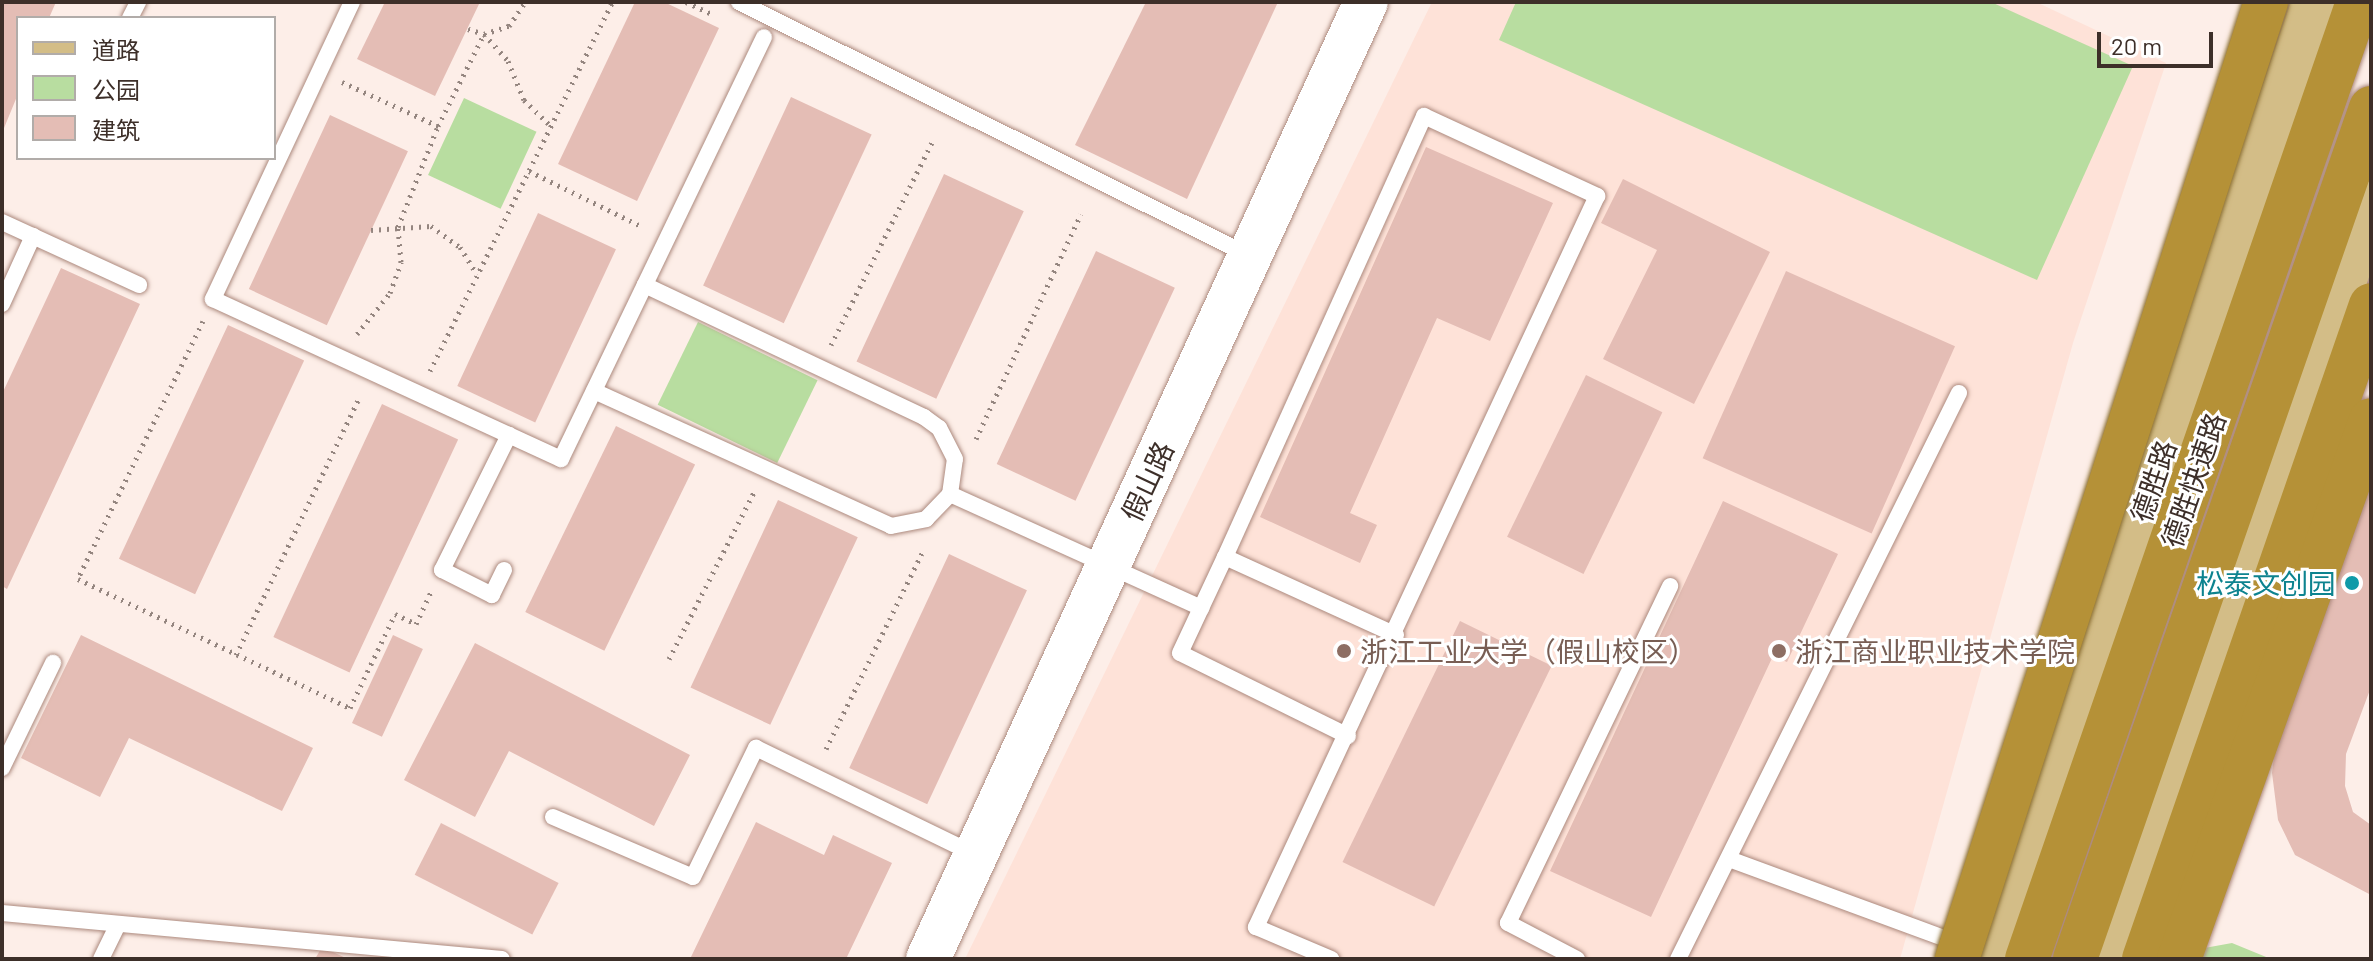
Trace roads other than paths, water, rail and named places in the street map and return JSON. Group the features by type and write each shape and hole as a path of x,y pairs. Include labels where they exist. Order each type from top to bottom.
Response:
{"highway":[{"path":"1932,959 2233,2"},
{"path":"1992,958 2266,2"},
{"name":"德胜快速路","path":"1992,958 2358,2"},
{"name":"德胜快速路","path":"2075,959 2371,108"},
{"path":"2144,959 2371,305"},
{"path":"2179,959 2371,420"}],"main road":[{"name":"德胜路","path":"1992,958 2314,2"},
{"path":"2111,959 2371,204"}],"street":[{"name":"假山路","path":"928,959 1366,2"}],"lane":[{"path":"352,2 213,299 561,459 764,37"},
{"path":"739,2 1250,256"},
{"path":"1331,959 1256,927 1348,736 1396,635 1597,196 1424,116 1180,653 1348,736"},
{"path":"2,222 139,285"},
{"path":"2,304 33,236"},
{"path":"594,391 891,526 926,519 950,494 955,459 939,428 645,285"},
{"path":"1678,959 1959,393"},
{"path":"504,570 492,595 442,570 509,435"},
{"path":"950,494 1201,608"},
{"path":"1225,557 1396,635"},
{"path":"1577,959 1508,923 1670,586"},
{"path":"2,768 53,663"},
{"path":"553,817 693,877 756,748 976,854"},
{"path":"1729,859 1992,958"},
{"path":"2,913 116,928 502,959"},
{"path":"101,959 116,928"},
{"path":"267,959 276,942"}],"place":[{"name":"松泰文创园","path":"2352,583"},
{"name":"浙江工业大学（假山校区）","path":"1344,651"},
{"name":"浙江商业职业技术学院","path":"1779,651"}]}
